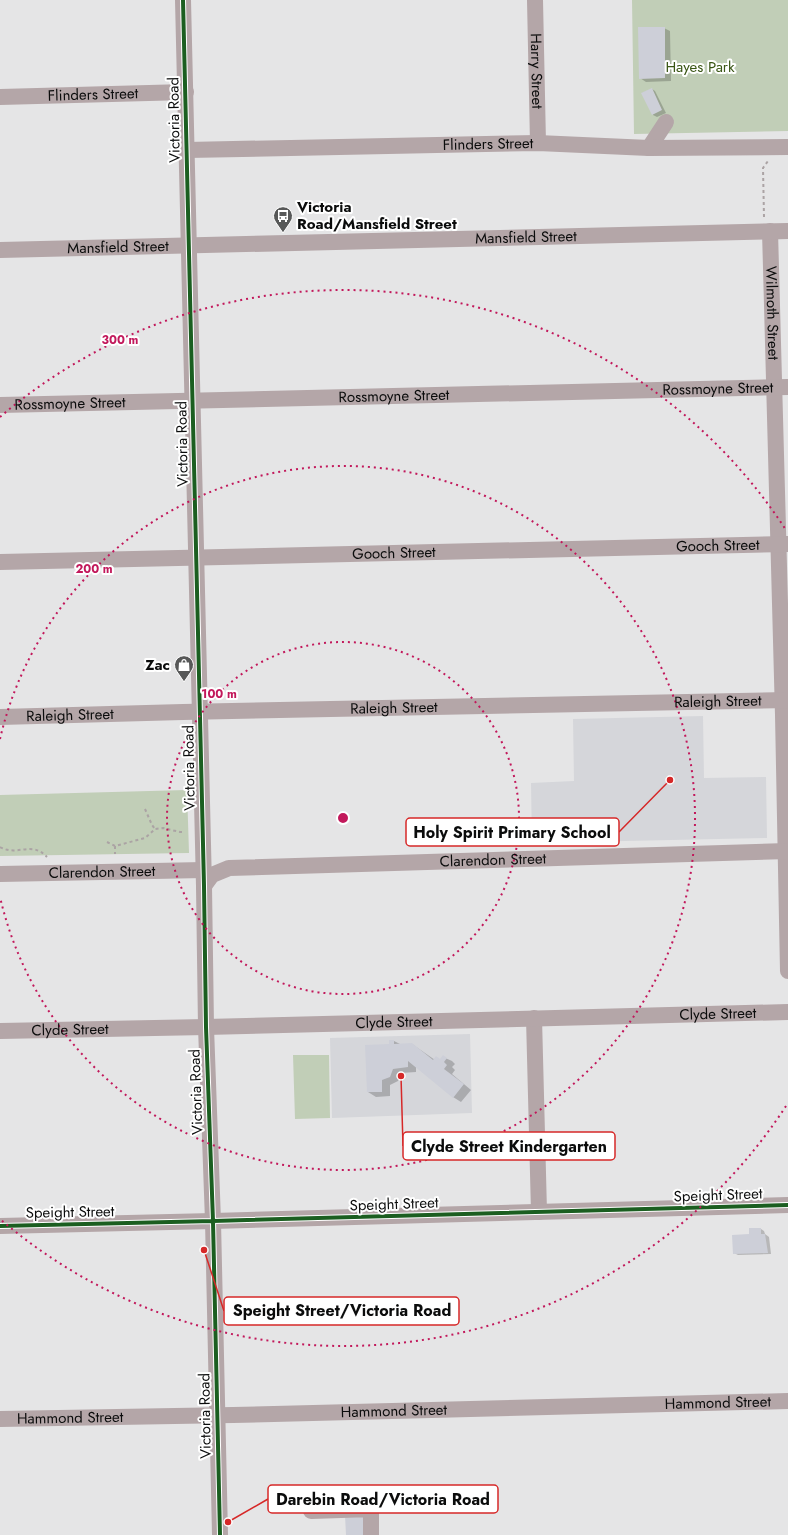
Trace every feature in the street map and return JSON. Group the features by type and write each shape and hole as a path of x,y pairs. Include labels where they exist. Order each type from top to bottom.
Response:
{"street":[{"name":"Victoria Road","path":"183,0 204,878 206,1027 213,1221 220,1535"},
{"name":"Harry Street","path":"535,0 538,143"},
{"name":"Flinders Street","path":"0,97 186,92"},
{"path":"649,148 666,122"},
{"name":"Flinders Street","path":"187,150 538,143 649,148 788,147"},
{"name":"Mansfield Street","path":"0,250 788,231"},
{"name":"Wilmoth Street","path":"770,232 781,387 788,971"},
{"name":"Rossmoyne Street","path":"0,406 781,387"},
{"name":"Gooch Street","path":"0,562 783,544"},
{"name":"Raleigh Street","path":"0,717 785,700"},
{"name":"Clarendon Street","path":"0,874 204,878 229,868 787,851"},
{"name":"Clyde Street","path":"0,1031 788,1012"},
{"path":"534,1018 539,1212"},
{"name":"Speight Street","path":"0,1226 788,1205"},
{"name":"Hammond Street","path":"0,1419 788,1401"},
{"path":"311,1512 371,1509 371,1535"}],"path":[{"path":"764,217 763,168 768,160"},
{"path":"145,809 155,829"},
{"path":"107,842 115,846 145,838 155,829 163,828 186,832"},
{"path":"115,846 115,854"},
{"path":"0,847 6,850 24,850 31,848 41,851 47,857"}],"shaded area":[{"path":"703,716 704,778 766,777 767,838 532,843 531,783 574,781 573,719"},
{"path":"470,1034 472,1113 332,1118 330,1038"}],"green space":[{"name":"Hayes Park","path":"632,0 788,0 788,131 634,134"},
{"path":"187,790 189,853 0,856 0,795"},
{"path":"293,1055 329,1055 330,1118 295,1119"}],"building":[{"path":"638,27 665,27 665,78 639,79"},
{"path":"652,88 662,110 652,115 641,93"},
{"path":"389,1040 394,1040 394,1044 412,1043 433,1060 436,1056 440,1059 443,1055 447,1058 444,1062 447,1065 444,1069 464,1084 453,1098 408,1061 408,1067 393,1069 390,1077 382,1080 382,1092 367,1092 365,1045 389,1044"},
{"path":"749,1228 761,1228 761,1234 765,1234 768,1253 733,1254 732,1235 749,1234"},
{"path":"368,1514 368,1535 346,1535 345,1515"}],"cycle path":[{"path":"183,0 206,1027 213,1221 220,1535"},
{"path":"0,1226 788,1205"}],"place":[{"name":"Victoria Road/Mansfield Street","path":"283,233"},
{"name":"Zac","path":"184,682"},
{"name":"Holy Spirit Primary School","path":"670,780"},
{"name":"Clyde Street Kindergarten","path":"401,1076"},
{"name":"Speight Street/Victoria Road","path":"204,1250"},
{"name":"Darebin Road/Victoria Road","path":"228,1522"}]}
